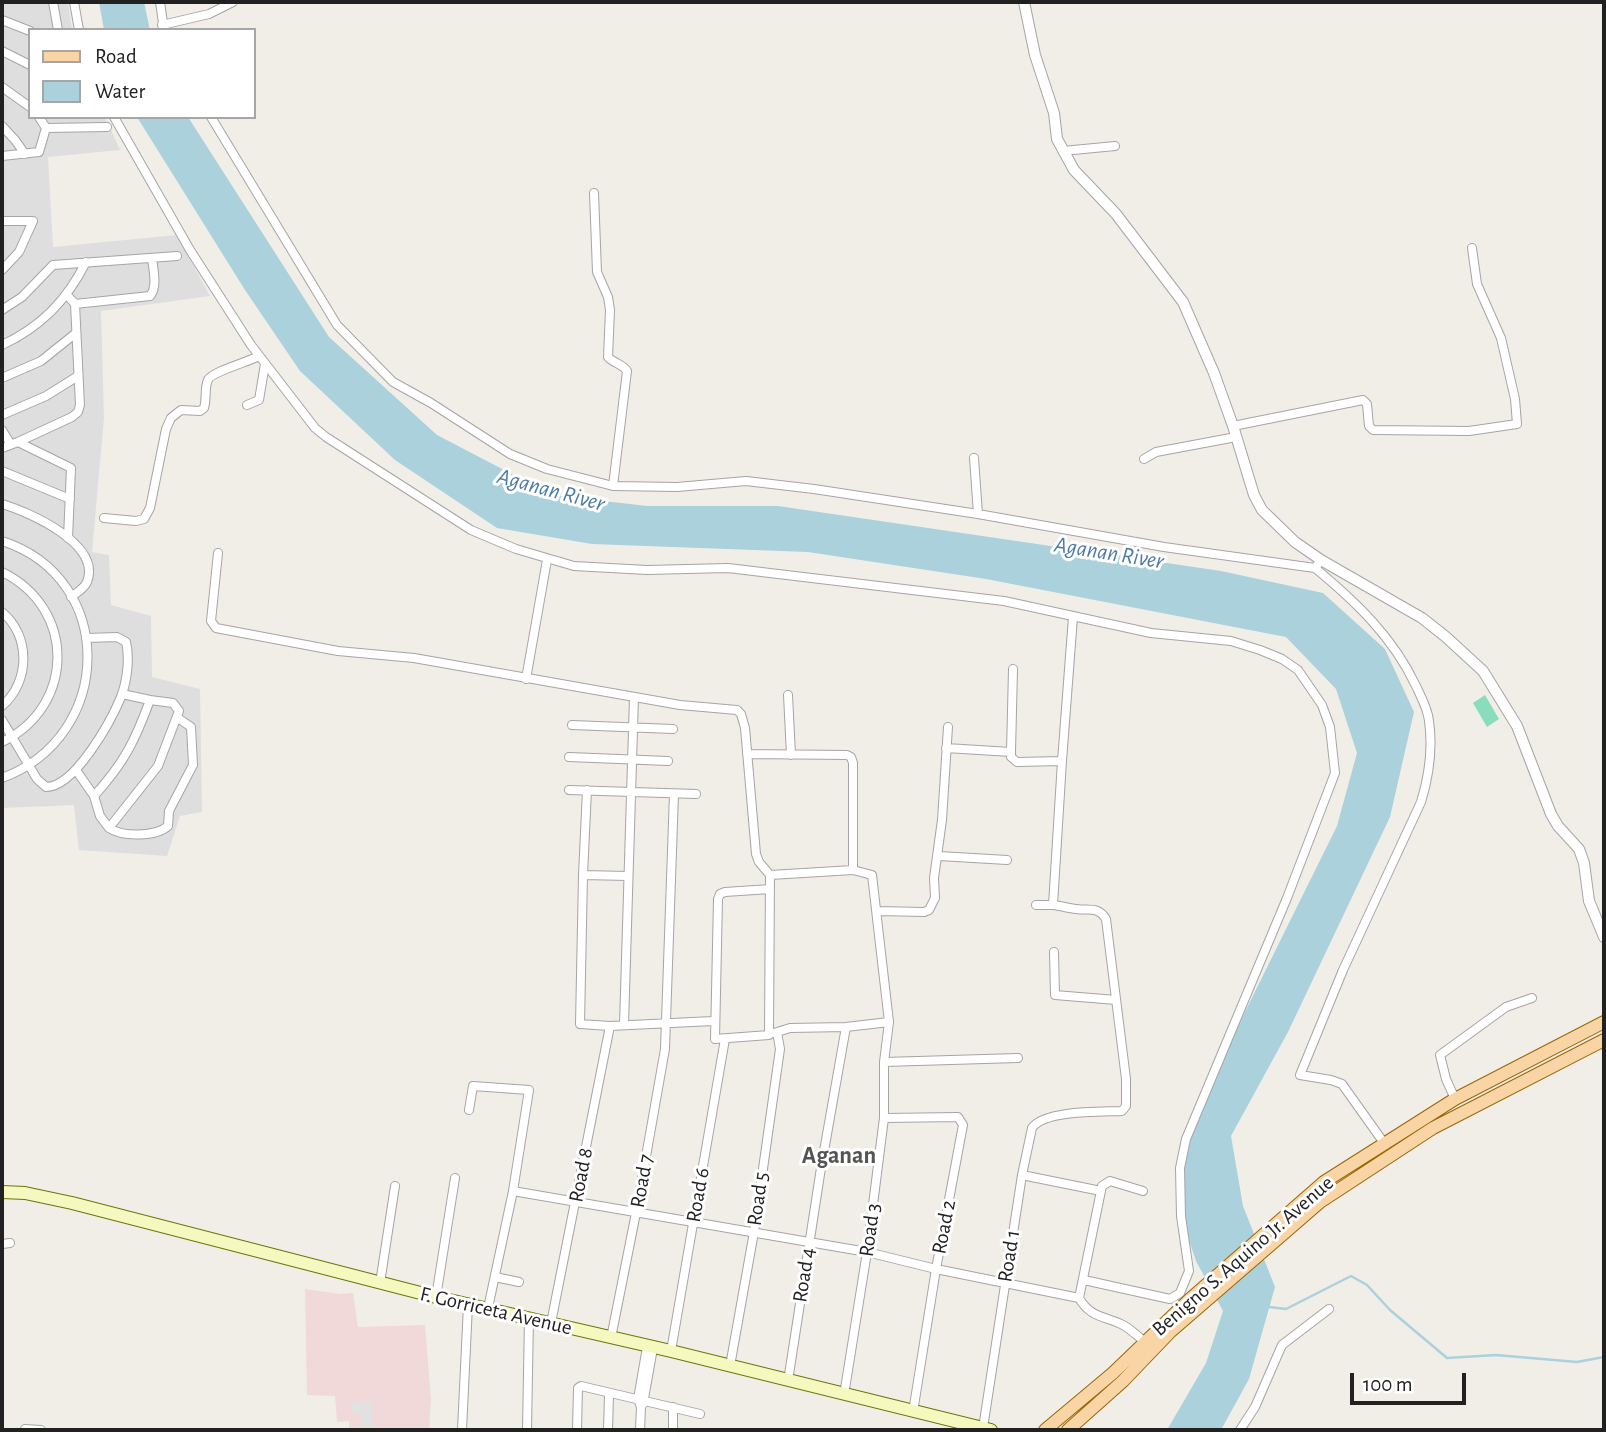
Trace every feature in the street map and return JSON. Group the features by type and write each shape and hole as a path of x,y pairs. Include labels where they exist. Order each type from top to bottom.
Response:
{"main road":[{"name":"Benigno S. Aquino Jr. Avenue","path":"1068,1430 1094,1398 1292,1208 1324,1182 1455,1098 1604,1022"},
{"name":"Benigno S. Aquino Jr. Avenue","path":"1193,1305 1326,1198 1433,1128 1604,1040"},
{"name":"F. Gorriceta Avenue","path":"2,1192 25,1193 72,1203 468,1305 987,1429"},
{"name":"Benigno S. Aquino Jr. Avenue","path":"1045,1430 1094,1398"},
{"path":"1084,1430 1085,1419 1094,1398"}],"street":[{"path":"53,2 58,28"},
{"path":"74,2 79,28"},
{"path":"160,2 163,27 209,14 233,2"},
{"path":"1024,2 1035,55 1054,113 1057,139 1074,170 1116,214 1183,302 1214,373 1254,495 1262,510 1318,564 1391,642 1409,673 1429,720 1429,772 1421,802 1343,970 1300,1075 1342,1084 1384,1143"},
{"path":"2,20 28,30"},
{"path":"2,51 28,64"},
{"path":"2,87 28,106"},
{"path":"39,119 46,128"},
{"path":"77,119 79,127"},
{"path":"115,119 190,250 262,360 315,428 463,525 492,540 574,566 610,569 728,568 1004,601 1151,633 1231,641 1260,649 1298,670 1322,705 1329,727 1335,773 1292,887 1186,1139 1180,1167 1181,1216 1189,1271 1180,1293 1170,1299 1084,1280"},
{"path":"212,119 337,326 393,382 510,454 547,468 612,486 677,487 746,481 978,514 1164,547 1318,564 1422,618 1483,671 1517,726 1551,814 1579,849 1584,863 1589,901 1604,937"},
{"path":"2,126 25,154"},
{"path":"46,128 107,127"},
{"path":"2,156 39,152 46,128"},
{"path":"1063,150 1115,146"},
{"path":"594,193 597,272 610,310 608,357 627,371 612,486"},
{"path":"2,221 33,221 19,252 2,270"},
{"path":"1144,459 1156,452 1363,400 1367,404 1369,426 1373,430 1469,431 1517,424 1515,399 1501,338 1477,284 1472,248"},
{"path":"2,310 22,297 53,265 177,256"},
{"path":"75,304 150,296 154,285 152,258"},
{"path":"2,345 35,327 66,295 86,262"},
{"path":"10,444 78,412 80,405 75,304 66,295"},
{"path":"2,378 41,361 76,333"},
{"path":"247,405 259,400 262,360"},
{"path":"104,518 136,521 144,519 150,508 170,418 181,410 200,411 206,404 209,377 214,373 262,360"},
{"path":"2,415 46,396 78,376"},
{"path":"2,430 10,444 71,468 68,538"},
{"path":"974,457 978,514"},
{"path":"2,471 70,499"},
{"path":"2,504 34,516 68,538 87,560 85,586 71,597"},
{"path":"2,541 28,553 45,565 71,597 86,638 88,667 75,715 56,743 29,766 2,778"},
{"path":"218,553 211,621 216,628 338,651 414,658 680,705 737,710 745,727 747,754 756,854 759,862 770,874 853,870 851,757 747,754"},
{"path":"526,679 547,559"},
{"path":"2,572 27,588 39,601 54,631 57,648 54,682 48,698 28,726 2,742"},
{"path":"2,612 16,629 24,658 23,674 17,688 2,706"},
{"path":"1053,905 1073,617"},
{"path":"2,720 37,779 46,787 54,787 76,770 108,723 122,694 127,669 126,642 117,637 86,638"},
{"path":"1013,669 1011,757 1017,762 1062,761"},
{"path":"109,828 158,766 179,710 173,704 122,694"},
{"path":"788,695 791,755"},
{"path":"624,1025 634,697"},
{"path":"94,796 111,778 131,748 150,700"},
{"path":"76,770 94,796 100,816 114,832 158,832 168,826 169,811 193,765 191,727 178,718"},
{"path":"572,724 673,729"},
{"path":"877,911 929,911 935,898 934,878 939,856 948,727"},
{"path":"946,748 1011,752"},
{"path":"569,757 668,761"},
{"path":"569,789 696,794"},
{"path":"587,790 580,1024 610,1026 713,1021"},
{"name":"Road 7","path":"611,1338 665,1049 674,794"},
{"path":"939,856 1007,860"},
{"name":"Road 3","path":"844,1395 867,1252 884,1118 884,1062 889,1022 872,875 853,870"},
{"name":"Road 5","path":"730,1366 754,1232 780,1049 773,1034 770,874"},
{"path":"583,875 628,876"},
{"path":"770,889 725,892 720,894 718,899 713,1021 715,1039 773,1034 790,1028 846,1027 889,1022"},
{"path":"1036,905 1095,909 1102,913 1106,919 1116,1000 1055,995 1054,952"},
{"path":"1455,1098 1446,1079 1440,1055 1506,1007 1532,998"},
{"name":"Road 1","path":"987,1429 1005,1284 1032,1128 1041,1120 1125,1109 1126,1079 1116,1000"},
{"name":"Road 8","path":"551,1323 610,1026"},
{"name":"Road 4","path":"788,1381 846,1027"},
{"name":"Road 6","path":"671,1352 725,1038"},
{"path":"884,1062 1018,1058"},
{"path":"469,1110 474,1086 528,1090 513,1191 488,1308"},
{"name":"Road 2","path":"884,1118 958,1117 964,1125 936,1269 913,1412"},
{"path":"1022,1175 1101,1191"},
{"path":"436,1297 455,1178"},
{"path":"1143,1191 1110,1181 1102,1186 1079,1298 1085,1309 1123,1325 1149,1346"},
{"path":"380,1283 395,1186"},
{"path":"513,1191 867,1252 1079,1298"},
{"path":"495,1277 519,1282"},
{"path":"462,1430 468,1305"},
{"path":"1240,1430 1255,1408 1282,1345 1329,1309"},
{"path":"527,1430 529,1318"},
{"path":"640,1430 641,1402 650,1347"},
{"path":"577,1430 579,1387 700,1414"},
{"path":"608,1430 609,1394"},
{"path":"673,1407 673,1430"},
{"path":"25,1427 41,1430"}],"shaded area":[{"path":"2,2 68,2 72,28 28,28 28,119 106,119 120,150 48,157 53,247 177,235 210,296 101,311 104,418 92,552 109,555 111,605 151,616 152,677 200,689 202,812 180,816 167,856 79,850 74,805 2,808"},
{"path":"305,1289 353,1293 358,1327 425,1325 431,1399 429,1430 349,1430 349,1421 337,1422 335,1396 307,1395"},
{"path":"372,1401 373,1430 362,1430 361,1414 352,1414 352,1402"}],"green space":[{"path":"1485,695 1499,719 1487,727 1473,703"}],"water":[{"path":"99,2 144,2 150,28 104,28"},
{"path":"138,119 189,119 329,337 437,435 552,495 647,506 778,506 1221,571 1323,593 1385,649 1414,712 1390,817 1288,1032 1231,1136 1243,1206 1275,1287 1249,1379 1221,1430 1167,1430 1206,1363 1223,1311 1196,1261 1177,1205 1178,1164 1237,1028 1337,826 1357,753 1336,689 1286,637 986,579 808,552 592,544 497,528 395,460 300,371 245,290"}],"waterway":[{"path":"1269,1307 1286,1309 1351,1276 1367,1285 1390,1310 1447,1358 1496,1355 1577,1362 1604,1357"}],"district":[{"name":"Aganan","path":"839,1156"}],"water label":[{"name":"Aganan River","path":"551,490"},
{"name":"Aganan River","path":"1109,553"}]}
